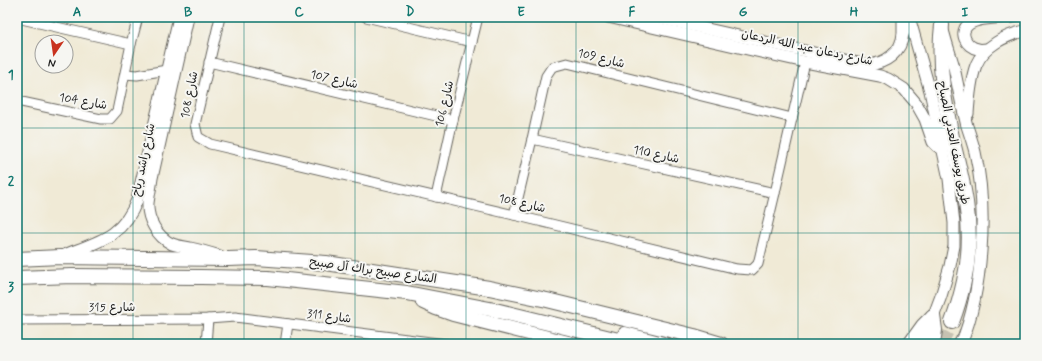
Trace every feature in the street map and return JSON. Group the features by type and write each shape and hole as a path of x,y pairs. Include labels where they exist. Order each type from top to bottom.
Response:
{"main road":[{"path":"941,21 940,52 942,79 953,142 964,189 968,230 967,260 964,281 952,322"},
{"name":"الشارع صبيح براك آل صبيح","path":"17,259 60,257 256,258 326,263 490,288 547,300 721,344"},
{"name":"الشارع صبيح براك آل صبيح","path":"17,278 72,276 268,278 407,293 495,310 635,344"},
{"path":"407,293 426,303 454,314 572,344"},
{"path":"910,344 923,326 933,316"},
{"path":"933,316 935,330 933,344"},
{"path":"542,321 564,320 579,322 664,344"}],"street":[{"name":"شارع 104","path":"17,101 101,119 110,119 117,111 138,17"},
{"name":"شارع راشد رباح","path":"60,257 108,237 124,224 130,216 137,200 179,17"},
{"name":"شارع راشد رباح","path":"188,17 152,178 148,210 152,224 156,230 172,244 204,251 228,259"},
{"name":"شارع 108","path":"220,17 196,124 198,137 210,144 737,269 752,270 758,264 776,193 804,62"},
{"path":"366,17 472,42"},
{"name":"شارع 106","path":"436,197 478,17"},
{"name":"شارع ردعان عبد الله الردعان","path":"608,17 671,26 867,65 882,63 894,54 900,45 903,34 902,17"},
{"name":"شارع ردعان عبد الله الردعان","path":"654,17 671,26 804,62 880,76 896,84 910,96 921,111 933,142 943,149"},
{"name":"طريق يوسف العذبي الصباح","path":"909,17 930,91 943,149 949,179 954,223 954,246 948,273 924,344"},
{"path":"987,49 978,49 970,46 965,40 964,34 966,27 970,23 980,18 1013,17"},
{"path":"17,18 131,44"},
{"name":"طريق يوسف العذبي الصباح","path":"941,21 975,153 982,207 982,233 976,292 961,344"},
{"path":"967,126 969,100 976,64 987,49 1004,39 1025,31"},
{"name":"شارع 107","path":"209,62 453,120"},
{"name":"شارع 109","path":"514,215 546,76 552,67 567,63 792,118"},
{"path":"880,76 885,74 887,69 882,63"},
{"path":"125,74 137,75 167,70"},
{"name":"شارع 110","path":"532,139 776,193"},
{"name":"شارع 311","path":"208,319 235,317 446,344"},
{"path":"206,344 208,319"},
{"name":"شارع 315","path":"17,320 208,319"},
{"path":"285,344 288,324"}],"tunnel":[{"path":"940,344 952,322"}]}
